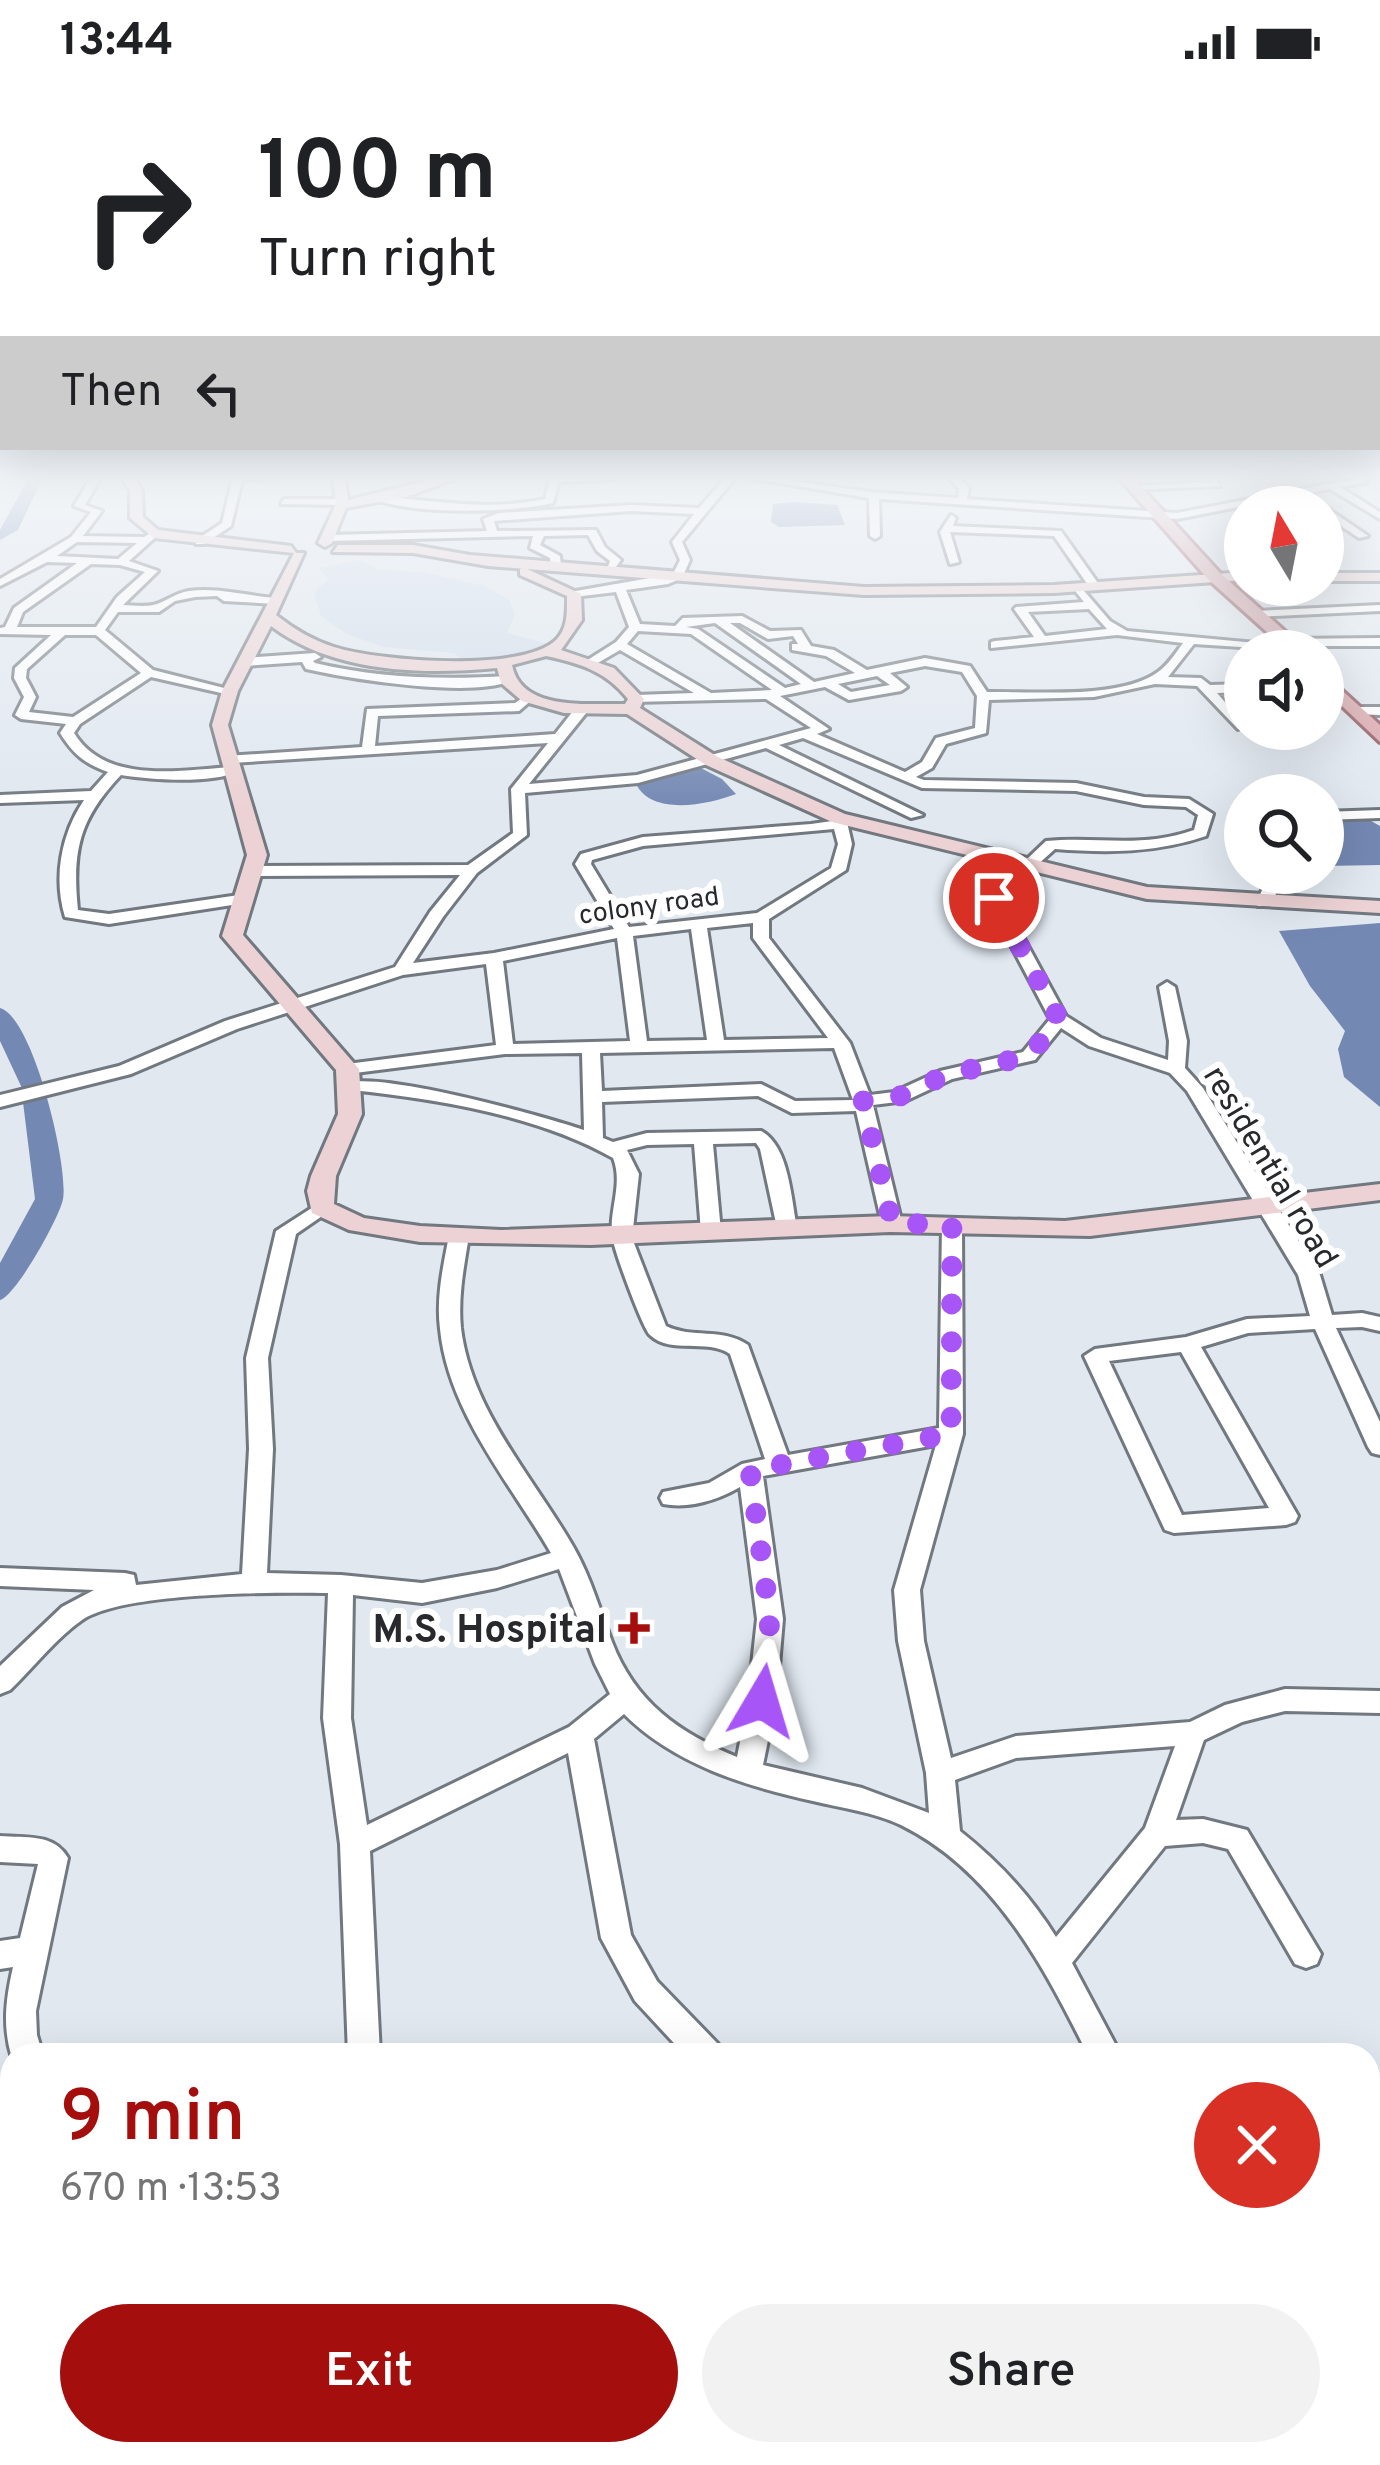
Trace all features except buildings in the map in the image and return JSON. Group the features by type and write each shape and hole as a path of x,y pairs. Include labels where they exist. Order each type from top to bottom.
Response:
{"main road":[{"path":"1227,588 1273,630"},
{"path":"1344,699 1380,736"}],"street":[{"path":"50,588 18,610 5,631 99,631 148,673 230,691"},
{"path":"99,631 135,588"},
{"path":"281,588 230,691 220,725 257,855 256,871 239,900 232,936 293,1003 349,1077 352,1118 320,1183 321,1208"},
{"path":"564,588 574,594 619,588"},
{"path":"620,588 635,627"},
{"path":"828,588 1024,588"},
{"path":"1086,588 1091,605 1119,631"},
{"path":"114,608 159,609 165,600 185,594 220,593 224,598 272,609"},
{"path":"307,660 310,666 333,672 389,680 505,672 561,645 575,620 574,594"},
{"path":"1042,640 1020,609 1091,605"},
{"path":"1255,614 1380,608"},
{"path":"272,609 282,631 330,650 505,672 528,698 582,710 776,694 870,671 951,663 973,674 983,696 981,730 941,741 926,765 904,778"},
{"path":"681,627 683,621 717,620 747,620 768,635 797,632 814,652 830,653 901,687 849,696 717,620"},
{"path":"518,789 638,779 807,735 821,727 694,631 635,627"},
{"path":"592,661 620,645 635,627"},
{"path":"995,645 1119,631 1224,641"},
{"path":"21,716 30,697 20,678 21,668 60,633"},
{"path":"1154,680 1169,670 1192,638"},
{"path":"1344,645 1380,642"},
{"path":"620,645 712,699"},
{"path":"806,646 777,648 821,682"},
{"path":"244,662 307,660 330,650"},
{"path":"547,652 592,661 621,676 633,704 712,761 840,821 1147,892 1380,907"},
{"path":"148,673 75,721 67,733 71,743 116,772 557,738"},
{"path":"368,751 372,712 389,680"},
{"path":"983,696 1083,692 1154,680 1197,681 1224,708"},
{"path":"1209,689 1224,689"},
{"path":"372,712 519,707 528,698"},
{"path":"401,970 472,870 520,835 518,789 582,710"},
{"path":"1357,710 1380,711"},
{"path":"0,721 21,716 75,721"},
{"path":"807,735 922,784 1076,787 1144,801 1183,802 1206,814 1202,832 1181,840 1126,849 1051,844 1031,863"},
{"path":"769,745 916,815"},
{"path":"116,772 92,795 68,839 65,870 71,914 109,919 239,900"},
{"path":"900,832 928,802 922,784"},
{"path":"0,818 8,799 92,795"},
{"path":"1344,815 1380,814"},
{"path":"639,1046 624,932 583,860 592,854 679,838 782,834 840,821"},
{"name":"colony road","path":"0,1101 125,1070 293,1003 401,970 494,958 624,932 761,917 838,870 845,844 840,821"},
{"path":"593,1097 761,1090 792,1107 864,1103 898,1097 946,1075 1029,1056 1059,1019 994,898 994,855"},
{"path":"256,871 472,870"},
{"path":"1264,903 1268,894"},
{"path":"761,917 761,938 841,1043 864,1103 892,1223"},
{"path":"698,925 716,1044"},
{"path":"494,958 505,1049"},
{"path":"1167,987 1178,1041 1176,1069"},
{"name":"residential road","path":"1059,1019 1096,1042 1176,1069 1194,1088 1309,1275 1324,1325 1380,1447"},
{"path":"349,1077 505,1049 841,1043"},
{"path":"591,1049 593,1097 604,1144"},
{"path":"349,1077 604,1144 628,1162 622,1238 662,1335 726,1340 740,1350 779,1465"},
{"path":"604,1144 703,1137 766,1140 787,1228"},
{"path":"703,1137 711,1232"},
{"path":"321,1208 344,1222 459,1236 622,1238 892,1223 1087,1229 1380,1192"},
{"path":"255,1577 261,1449 255,1385 267,1297 286,1231 321,1208"},
{"path":"946,1835 940,1773 910,1641 908,1590 951,1434 952,1225"},
{"path":"459,1236 449,1304 456,1359 499,1449 566,1558 610,1671 626,1697 650,1722 681,1742 748,1772 811,1792 866,1801 946,1835 1003,1887 1056,1960 1099,2043"},
{"path":"1188,1344 1286,1516 1174,1524 1095,1356 1188,1344 1247,1326 1362,1320 1380,1324"},
{"path":"672,1498 716,1491 750,1470 951,1434"},
{"path":"748,1772 770,1619 750,1470"},
{"path":"0,1577 111,1583 255,1577 402,1592 440,1591 566,1558"},
{"path":"0,1683 71,1614 100,1598 255,1577"},
{"path":"341,1584 337,1718 355,1844 363,2043"},
{"path":"355,1844 579,1735 626,1697"},
{"path":"940,1773 1016,1747 1193,1732 1235,1713 1285,1700 1380,1702"},
{"path":"1056,1960 1157,1834 1193,1732"},
{"path":"579,1735 616,1939 646,1991 696,2043"},
{"path":"1157,1834 1203,1832 1237,1839 1306,1954"},
{"path":"0,1849 42,1851 53,1858 14,1953 24,2043"}],"shaded area":[{"path":"319,588 489,588 509,600 515,614 507,633 551,645 493,662 468,664 454,653 383,647 347,634 321,616 314,593"}],"water":[{"path":"697,766 722,779 736,794 710,802 667,804 654,801 636,784"},
{"path":"1364,817 1380,826 1380,865 1344,866 1344,818"},
{"path":"1380,923 1380,1107 1344,1077 1338,1049 1345,1031 1310,986 1279,931"}],"waterway":[{"path":"0,1015 34,1086 49,1199 0,1291"}],"place":[{"name":"M.S. Hospital","path":"634,1628"}],"route":[{"path":"762,1701 770,1619 750,1470 951,1434 952,1225 892,1223 863,1101 888,1100 946,1075 1029,1056 1038,1051 1059,1019 994,898"}]}
